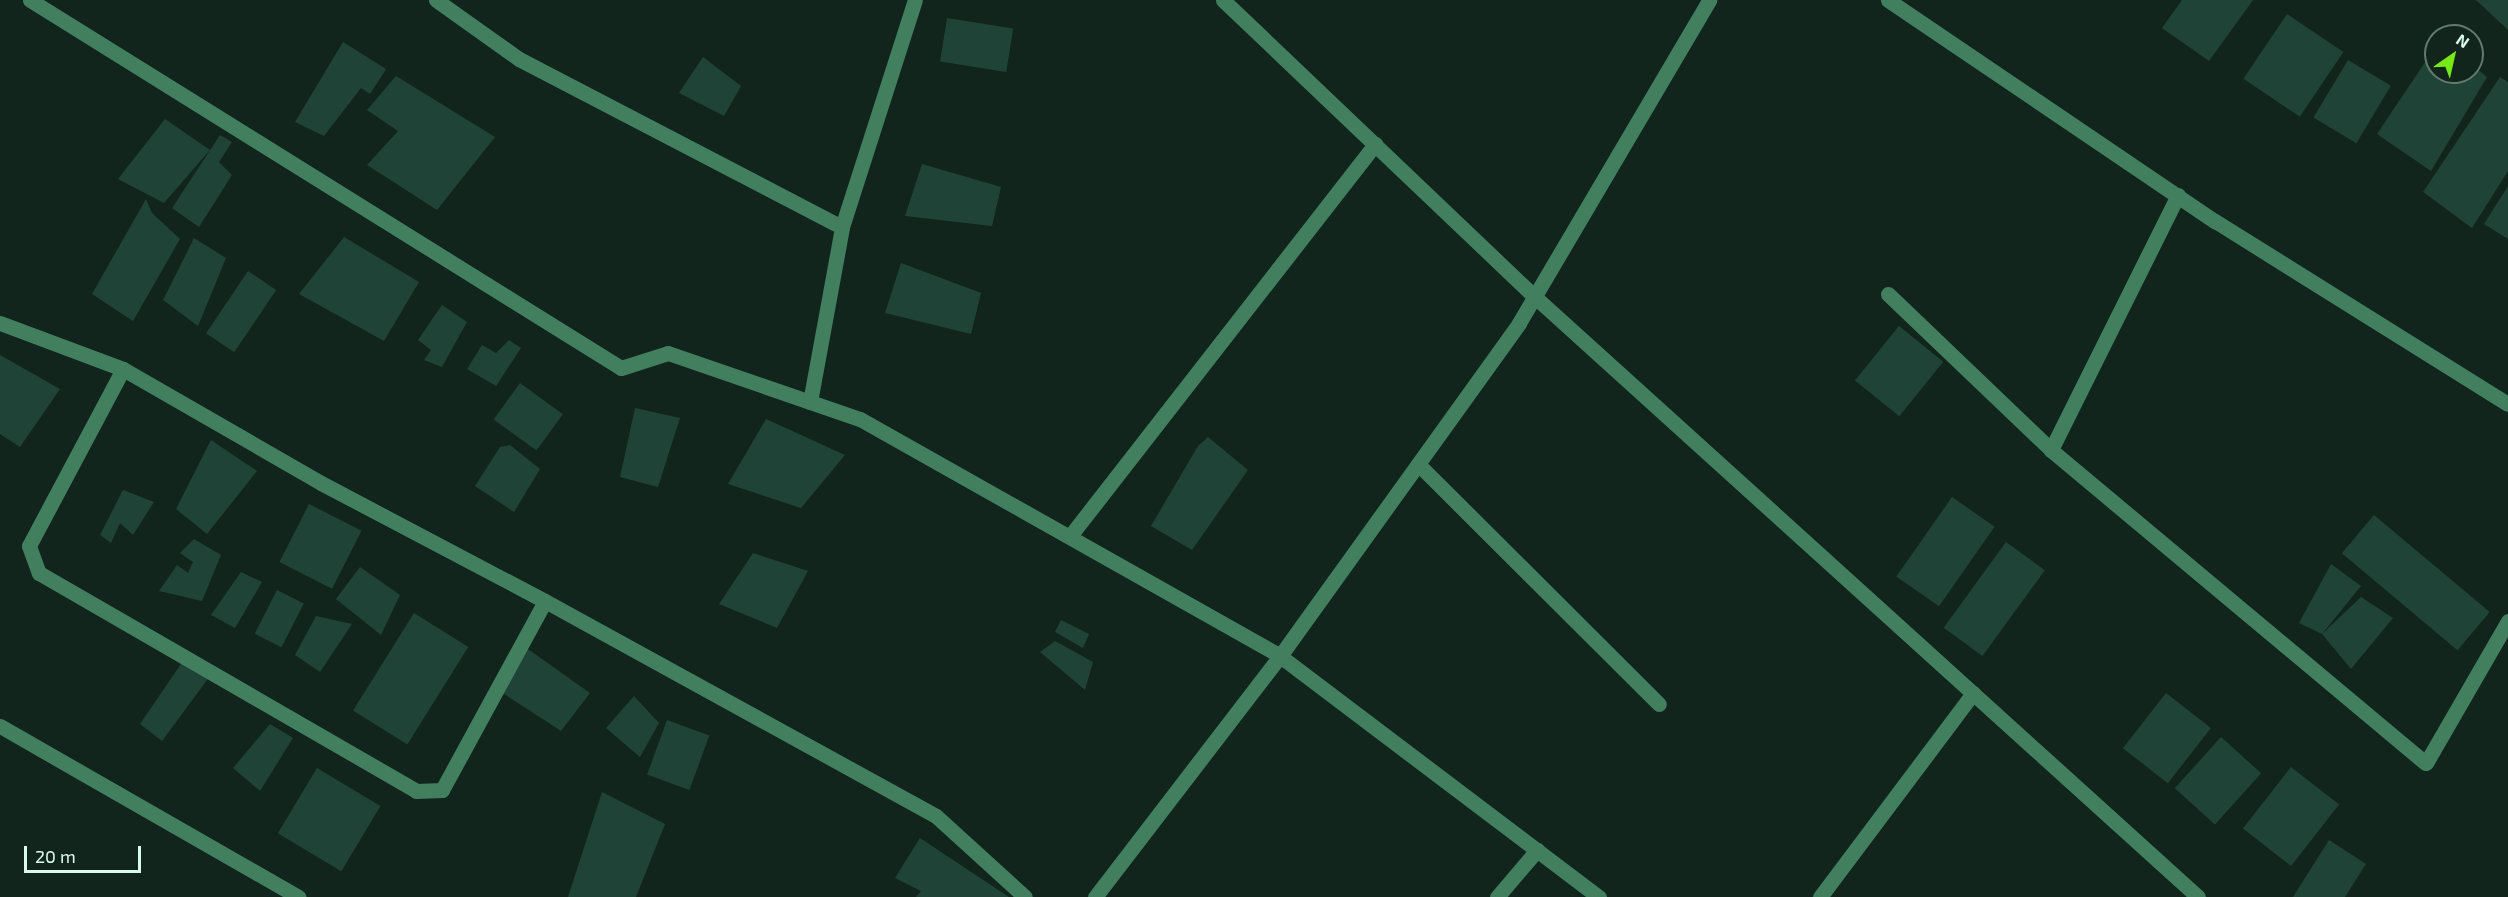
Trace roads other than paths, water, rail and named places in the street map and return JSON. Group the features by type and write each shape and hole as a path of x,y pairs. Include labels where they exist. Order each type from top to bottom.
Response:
{"street":[{"path":"30,0 621,368 668,353 860,419 1280,656 1599,897"},
{"path":"436,0 519,59 842,227"},
{"path":"810,402 842,227 915,0"},
{"path":"1223,0 1535,297 2198,897"},
{"path":"1095,897 1280,656 1535,297 1709,0"},
{"path":"1888,0 2178,195 2508,404"},
{"path":"1070,536 1375,144"},
{"path":"2050,450 2178,195"},
{"path":"1888,294 2050,450 2426,763 2508,621"},
{"path":"0,323 123,369 321,483 545,601 936,816 1024,897"},
{"path":"123,369 29,546 39,573 416,791 442,790 545,601"},
{"path":"1418,464 1659,704"},
{"path":"1820,897 1972,693"},
{"path":"0,726 298,897"},
{"path":"1497,897 1537,850"}]}
